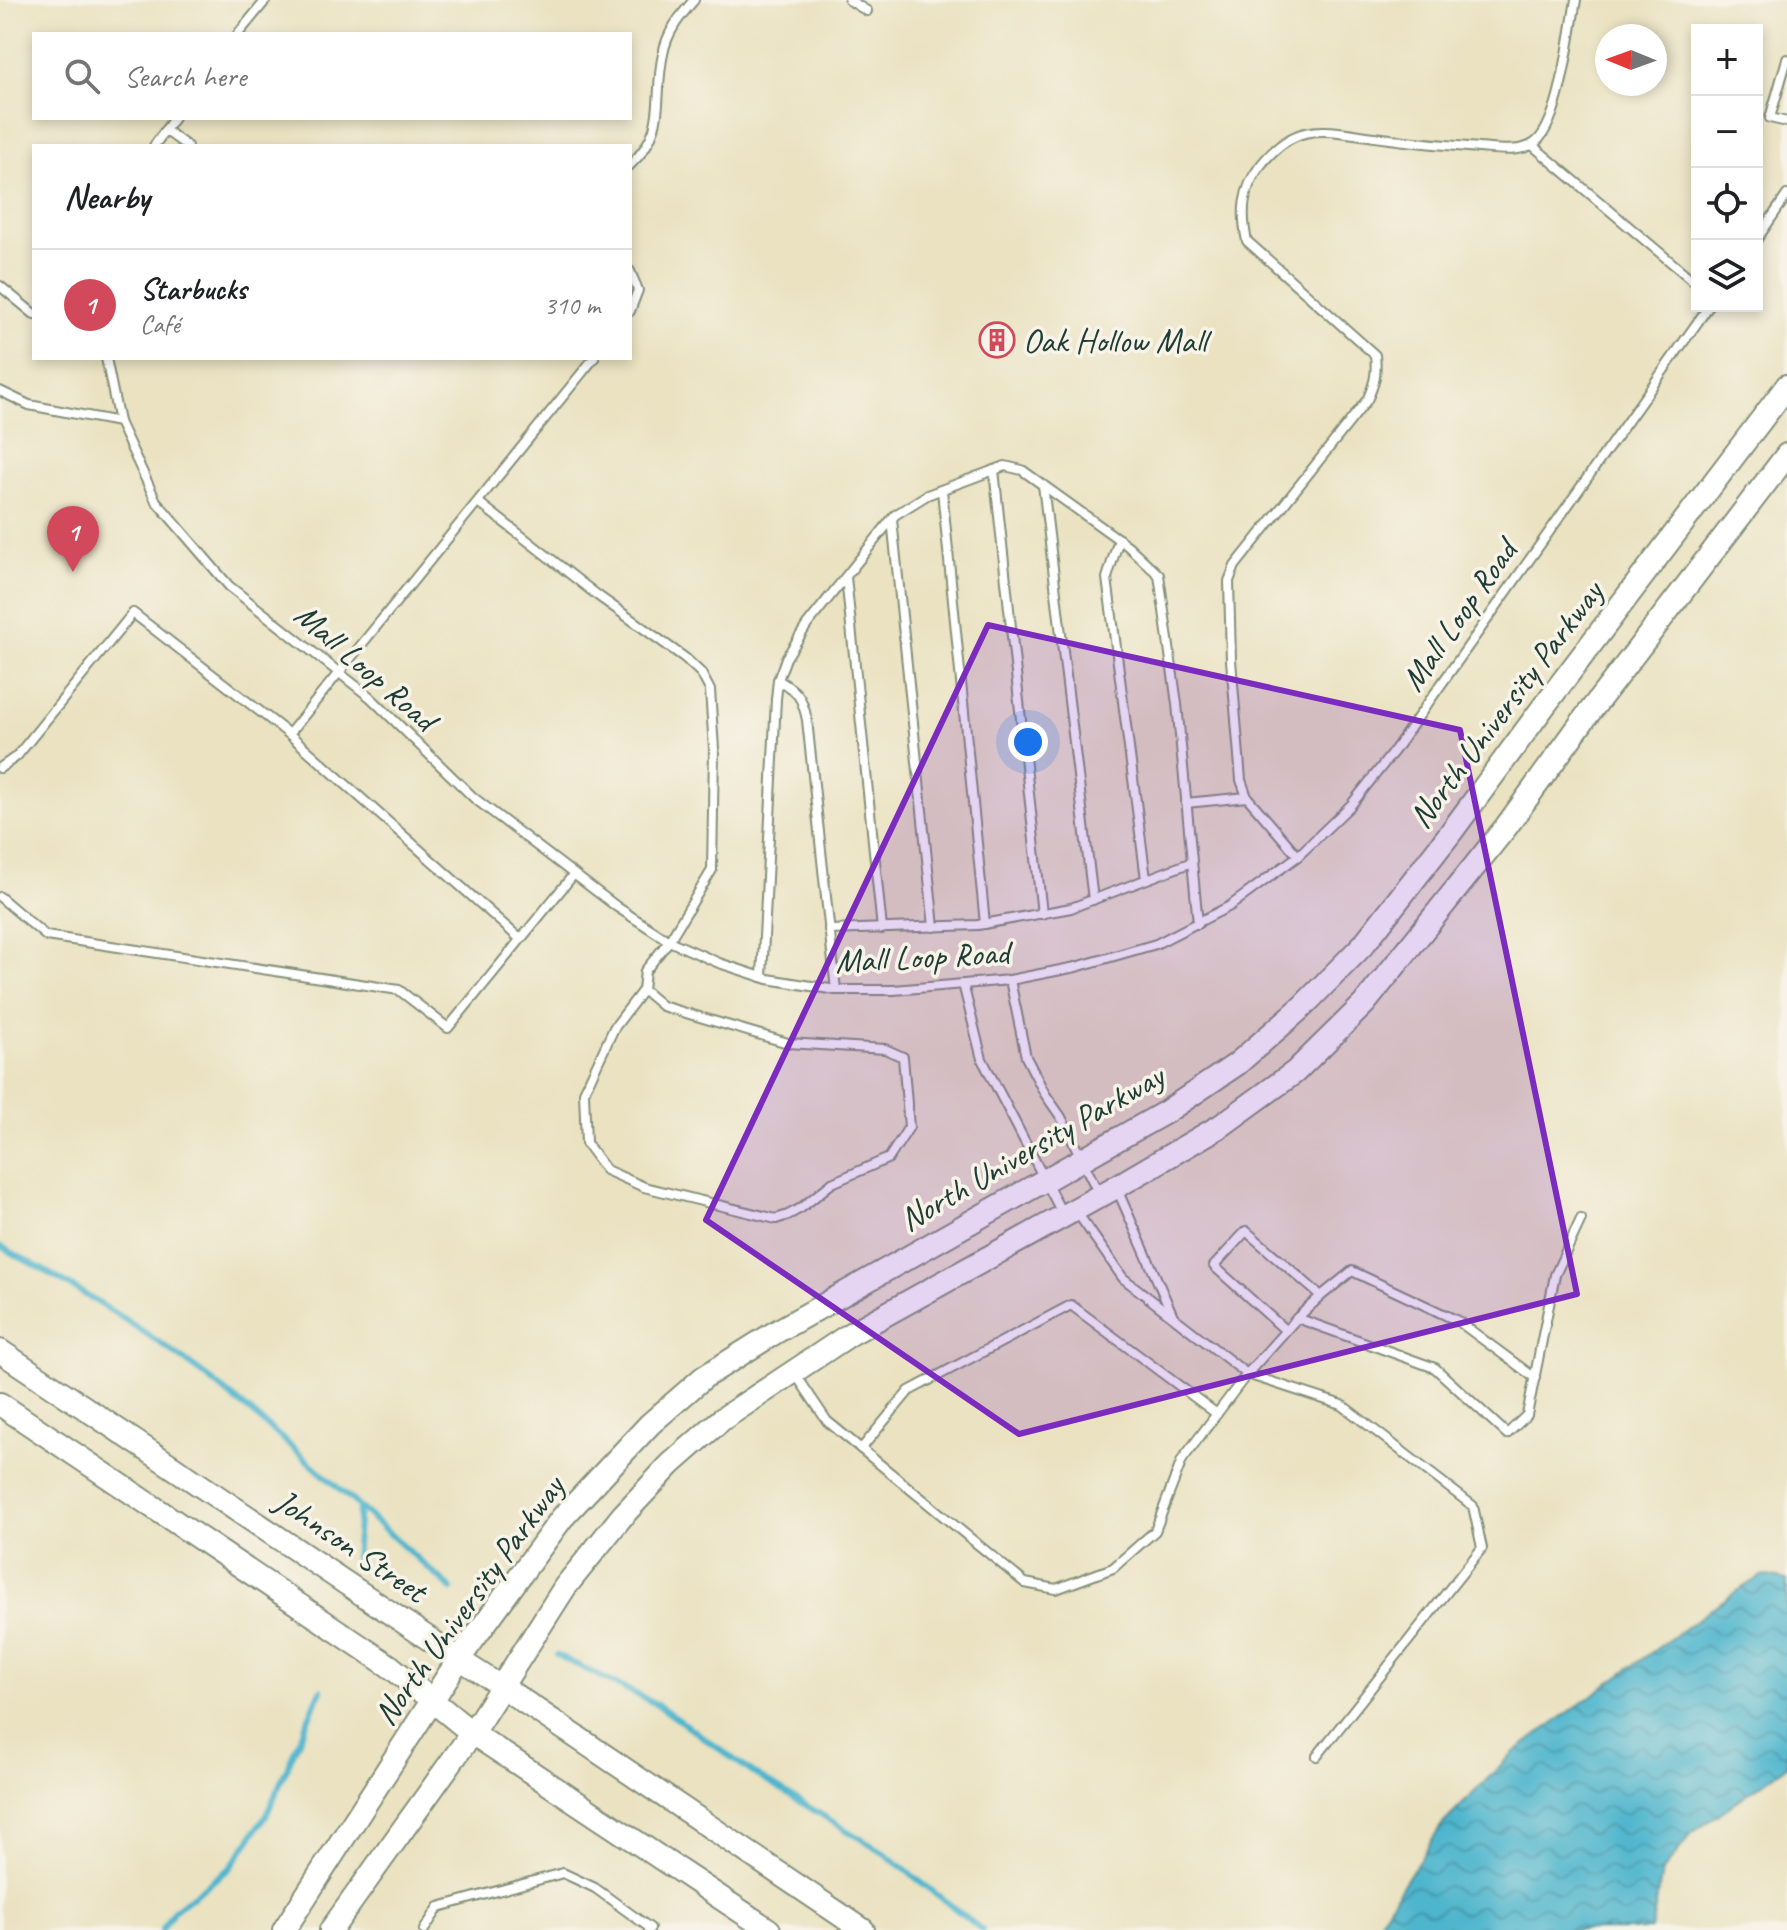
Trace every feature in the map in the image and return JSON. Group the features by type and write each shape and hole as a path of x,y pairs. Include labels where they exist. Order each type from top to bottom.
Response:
{"main road":[{"name":"North University Parkway","path":"284,1930 459,1659 562,1518 650,1424 704,1377 789,1324 1166,1112 1237,1064 1302,1007 1363,945 1787,386"},
{"name":"North University Parkway","path":"331,1930 472,1733 565,1587 623,1515 671,1464 721,1420 852,1333 1108,1192 1222,1125 1295,1072 1364,1004 1506,827 1585,718 1787,455"},
{"name":"Johnson Street","path":"0,1351 459,1659"},
{"path":"0,1404 391,1667 472,1733 769,1930"},
{"name":"Johnson Street","path":"501,1686 863,1930"}],"street":[{"name":"Johnson Street","path":"459,1659 501,1686"}],"lane":[{"path":"240,32 266,0"},
{"path":"632,163 646,147 654,131 659,109 663,53 670,32 694,0"},
{"path":"849,0 867,11"},
{"path":"1298,856 1247,797 1241,780 1236,738 1229,581 1235,566 1367,400 1376,381 1377,370 1375,355 1247,241 1242,215 1247,191 1275,147 1304,133 1330,129 1375,137 1505,150 1532,145 1548,129 1553,114 1576,0"},
{"path":"1787,59 1770,118 1787,122"},
{"path":"155,144 172,120"},
{"path":"165,130 184,144"},
{"path":"1532,145 1691,279"},
{"path":"1763,230 1787,195"},
{"path":"632,276 638,290 632,306"},
{"path":"0,286 32,312"},
{"name":"Mall Loop Road","path":"106,360 119,422 156,501 229,586 370,697 474,798 617,907 669,941 719,963 762,977 836,990 894,990 1010,980 1112,958 1156,944 1230,906 1298,856 1351,805 1394,751 1705,312"},
{"path":"289,734 592,360"},
{"path":"0,391 29,405 119,422"},
{"path":"762,977 778,680 786,658 807,625 905,507 1005,466 1022,470 1119,539 1159,575 1168,630 1198,924"},
{"path":"994,470 1042,914"},
{"path":"1043,485 1093,900"},
{"path":"942,490 985,924"},
{"path":"478,502 597,595 685,658 701,673 710,690 714,749 712,870 669,941 645,971 643,990 614,1028 584,1092 586,1143 606,1170 644,1187 776,1219 801,1208 832,1183 889,1158 909,1127 903,1057 885,1049 788,1043 662,1006 643,990"},
{"path":"892,519 934,927"},
{"path":"1119,539 1107,578 1146,879"},
{"path":"846,577 882,929"},
{"path":"0,768 17,756 133,613 289,734 519,938"},
{"path":"778,680 797,691 803,704 836,990"},
{"path":"1186,803 1247,797"},
{"path":"829,930 985,924 1042,914 1071,908 1192,862"},
{"path":"0,897 46,936 399,990 448,1028 574,874"},
{"path":"1010,980 1026,1057 1082,1160 1108,1192 1173,1317"},
{"path":"963,984 982,1059 1045,1179 1123,1278 1247,1374 1342,1405 1473,1506 1482,1548 1317,1756"},
{"path":"1297,1318 1435,1368 1507,1434 1527,1415 1555,1275 1581,1219"},
{"path":"1285,1330 1214,1266 1246,1231 1321,1296"},
{"path":"794,1372 827,1421 1025,1583 1056,1589 1113,1568 1155,1531 1182,1460 1247,1374 1297,1318 1352,1271 1458,1321 1535,1378"},
{"path":"861,1449 909,1391 1071,1305 1217,1414"},
{"path":"424,1930 439,1907 563,1873 595,1888 649,1930"}],"highlighted area":[{"path":"988,625 1460,730 1577,1294 1019,1434 706,1220"}],"water":[{"path":"1763,1575 1787,1580 1787,1766 1692,1833 1662,1872 1651,1930 1374,1930 1441,1826 1514,1752 1732,1594"}],"waterway":[{"path":"0,1246 106,1307 207,1377 300,1454 452,1589"},
{"path":"355,1560 359,1508"},
{"path":"557,1655 658,1705 753,1773 884,1853 982,1930"},
{"path":"162,1930 173,1911 230,1868 266,1816 321,1690"}],"place":[{"name":"Oak Hollow Mall","path":"997,340"},
{"name":"Starbucks","path":"73,572"}]}
